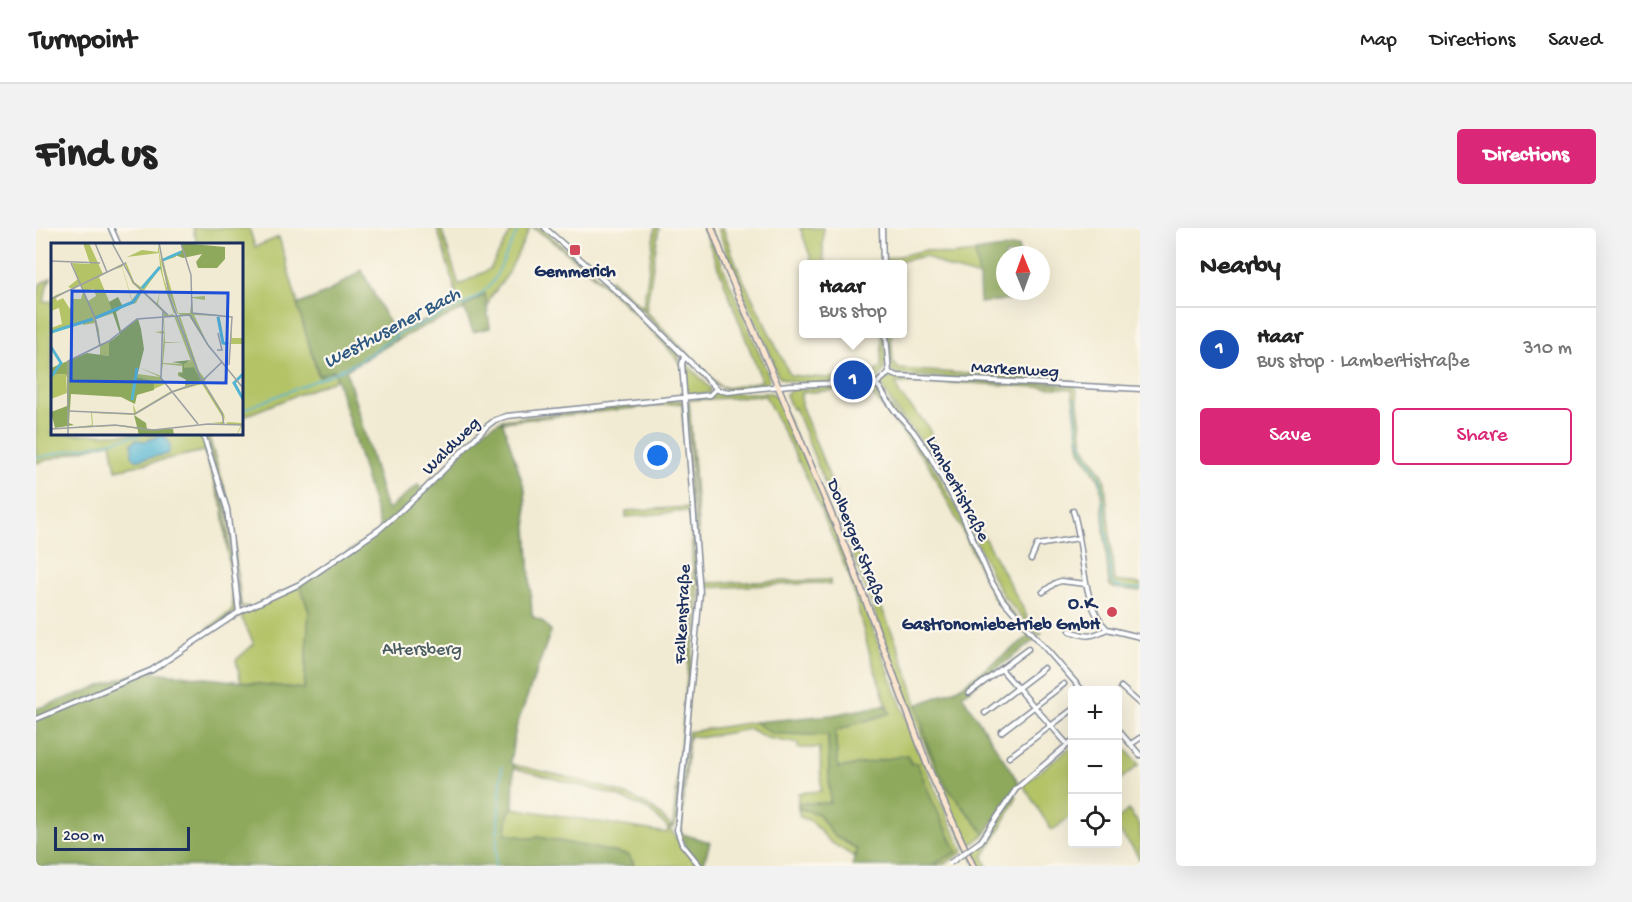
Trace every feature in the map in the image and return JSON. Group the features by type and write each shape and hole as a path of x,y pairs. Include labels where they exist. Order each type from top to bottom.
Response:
{"main road":[{"name":"Dolberger Straße","path":"712,228 850,559 930,772 973,866"}],"street":[{"path":"111,228 118,243"},
{"path":"545,228 634,307 716,389 728,392 778,386 870,382 876,384 889,373 886,338"},
{"path":"882,228 883,260"},
{"name":"Falkenstraße","path":"684,357 682,364 700,593 677,830 682,844 700,866"},
{"name":"Markenweg","path":"889,373 898,376 1140,389"},
{"name":"Lambertistraße","path":"876,384 929,454 962,514 990,579 1002,599 1079,686"},
{"name":"Waldweg","path":"36,719 152,670 239,612 300,584 380,529 423,491 495,420 507,416 710,395 716,389"},
{"path":"203,435 227,509 239,612"},
{"path":"1073,511 1086,584 1098,621 1107,629 1140,637"},
{"path":"1031,559 1037,545 1079,538"},
{"path":"1043,592 1061,581 1086,584"},
{"path":"1070,631 1085,637 1107,629"},
{"path":"969,693 1028,649"},
{"path":"985,713 1044,668"},
{"path":"943,866 981,841 1016,789 1068,745 1001,669"},
{"path":"1001,732 1064,684"},
{"path":"1122,688 1140,704"},
{"path":"1010,757 1068,713"},
{"path":"1122,734 1140,755"},
{"path":"1131,744 1140,738"}],"green space":[{"path":"193,228 249,228 255,247 279,237 318,376 334,370 337,379 243,417 243,243 197,243"},
{"path":"437,228 441,228 459,285 490,269 513,228 530,228 508,274 490,298 487,310 485,294 464,307 465,309 397,340 394,334 458,306 459,302"},
{"path":"532,228 541,228 611,288 679,354 680,365 657,336 636,315 586,269"},
{"path":"655,228 659,228 646,311 719,386 728,388 762,381 703,228 709,228 768,374 767,384 728,390 714,384 644,313 645,310 641,310 609,281 610,279 643,308"},
{"path":"718,228 723,228 738,269 790,375 838,378 874,372 881,367 882,338 884,338 886,359 881,376 876,380 825,383 798,382 779,377 733,270"},
{"path":"800,228 823,228 824,260 812,260"},
{"path":"996,249 996,300 1005,300 980,303 975,252"},
{"path":"926,250 949,255 975,252 979,277 949,268 925,256 905,260 885,259"},
{"name":"Altersberg","path":"362,270 397,340 346,370 387,510 418,485 422,490 487,428 502,420 525,490 532,615 542,621 551,631 516,728 510,762 514,765 513,808 508,813 506,834 529,838 539,837 629,855 634,866 36,866 36,709 151,668 153,672 304,689 309,612 300,585 381,530 334,370 319,376 297,305 328,292"},
{"path":"51,278 47,285 44,302 51,301 51,435 202,435 225,508 236,609 234,613 209,631 207,629 230,612 233,607 223,509 204,451 116,470 111,442 36,463 36,305 40,284"},
{"path":"485,294 490,328 473,332 464,307"},
{"path":"887,338 891,338 893,362 899,369 1072,381 1077,384 897,374 891,371"},
{"path":"685,362 710,388 710,393 687,395 683,364"},
{"path":"887,377 1076,386 1083,444 1103,475 1105,483 1114,581 1140,584 1140,591 1113,588 1109,584 1100,481 1080,450 1072,389 970,383 896,383 899,394 928,426 939,455 1027,618 1042,633 1039,636 1004,597 964,513 930,452 897,411 882,387 882,382"},
{"path":"870,385 877,389 927,455 960,515 988,580 1001,600 1031,635 1029,637 993,597 928,464 869,390 801,393 801,405 838,499 835,501 896,641 913,690 927,744 946,786 985,834 967,848 943,796 945,794 795,408 792,409 786,395 793,389"},
{"path":"716,393 771,393 778,397 839,538 917,748 963,852 948,862 931,866 957,852 907,755 838,769 835,731 889,712 870,655 850,578 807,478 765,396 690,400"},
{"path":"680,400 684,403 698,594 676,822 674,827 669,828 698,866 634,866 633,861 539,838 505,834 508,813 513,808 667,833 668,828 649,810 615,795 514,768 514,765 622,793 658,812 673,827 694,605 691,521 688,511 626,517 626,511 690,507 682,403 503,422 502,420"},
{"path":"690,400 702,583 830,580 830,585 819,583 702,588 697,636 702,584 687,404"},
{"path":"205,435 208,435 230,506 241,605 248,606 243,608 240,607 228,509"},
{"path":"300,585 309,612 304,689 241,682 236,660 254,644 240,614"},
{"path":"1031,635 1036,639 962,695 1019,783 985,834 946,786 927,744 917,705 959,688"},
{"path":"885,705 890,713 835,731 838,768 907,755 911,764 917,763 957,852 931,866 852,866 857,849 832,834 819,814 798,808 798,803 830,803 828,735 772,734 755,722 832,715"},
{"path":"755,722 773,734 828,735 830,804 798,803 798,793 821,791 820,748 798,748 798,744 767,738 750,729 704,737 689,736 681,833 679,833 688,732"},
{"path":"1122,745 1139,765 1122,778"},
{"path":"1068,749 1068,818 1052,831 1023,785"},
{"path":"1015,794 1017,796 999,832 983,857 987,866 976,866 970,855 987,839"},
{"path":"798,808 819,814 832,834 857,849 855,857 830,842 811,821 800,817"},
{"path":"1128,810 1140,825 1140,861 1122,835 1122,815"},
{"path":"679,833 710,842 703,866 688,851"}],"water":[{"path":"162,435 170,443 168,454 140,459 132,456 132,443 136,440 146,441"}],"waterway":[{"name":"Westhusener Bach","path":"243,410 357,362 401,333 480,295 493,282 519,228"},
{"path":"1075,398 1081,445 1102,484 1111,582 1115,586 1140,589"},
{"name":"Westhusener Bach","path":"36,458 140,435"},
{"path":"495,866 502,766"}],"place":[{"name":"Gemmerich","path":"575,250"},
{"name":"Haar","path":"853,380"},
{"name":"O.K. Gastronomiebetrieb GmbH","path":"1112,612"}]}
